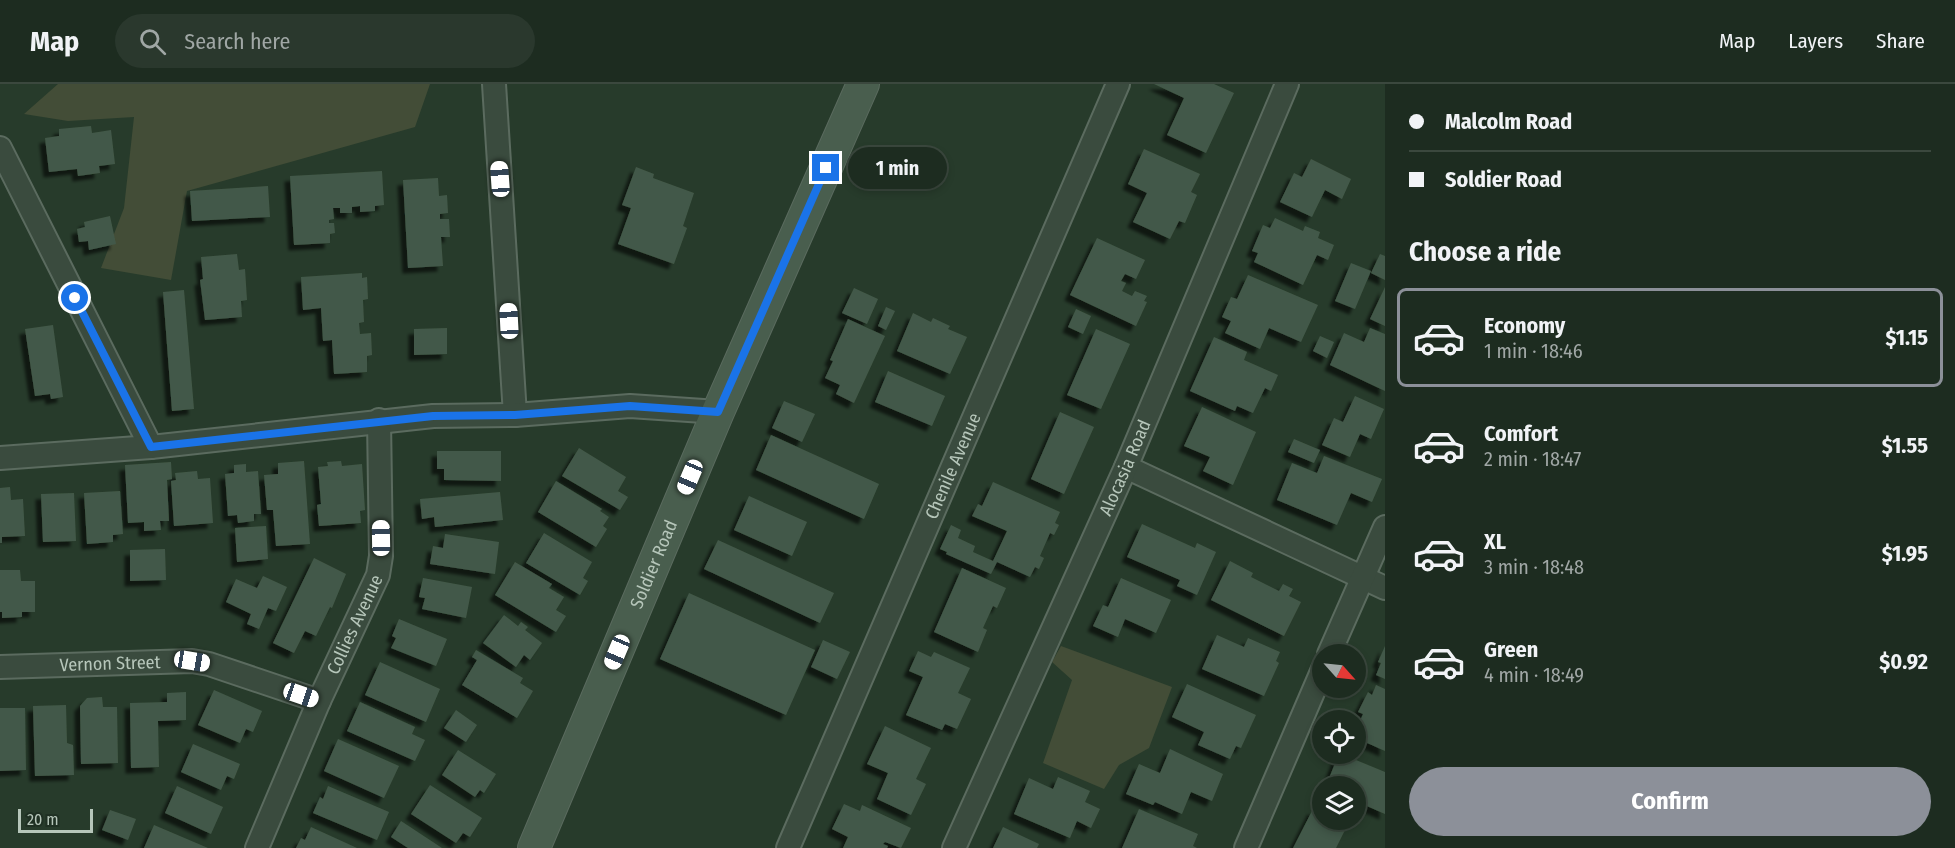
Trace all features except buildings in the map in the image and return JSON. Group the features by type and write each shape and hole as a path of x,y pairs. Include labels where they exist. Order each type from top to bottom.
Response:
{"main road":[{"name":"Soldier Road","path":"534,848 718,412 863,84"}],"street":[{"path":"494,84 515,415"},
{"name":"Chenile Avenue","path":"788,848 1118,84"},
{"name":"Alocasia Road","path":"954,848 1126,467 1287,84"},
{"path":"0,148 151,447"},
{"path":"0,458 151,447 379,420 433,416 515,415 630,406 718,412"},
{"name":"Collies Avenue","path":"257,848 319,702 375,584 381,566 379,420"},
{"path":"1126,467 1385,588"},
{"path":"1333,644 1385,527"},
{"name":"Vernon Street","path":"0,667 192,661 209,664 319,702"},
{"path":"1246,848 1312,695"}],"green space":[{"path":"58,84 430,84 415,127 187,191 171,280 101,268 124,208 134,117 68,121 24,114"},
{"path":"1061,646 1172,687 1149,748 1119,765 1104,789 1043,763 1072,680 1052,662"}],"route":[{"path":"75,298 151,447 379,420 433,416 515,415 630,406 718,412 826,168"}]}
